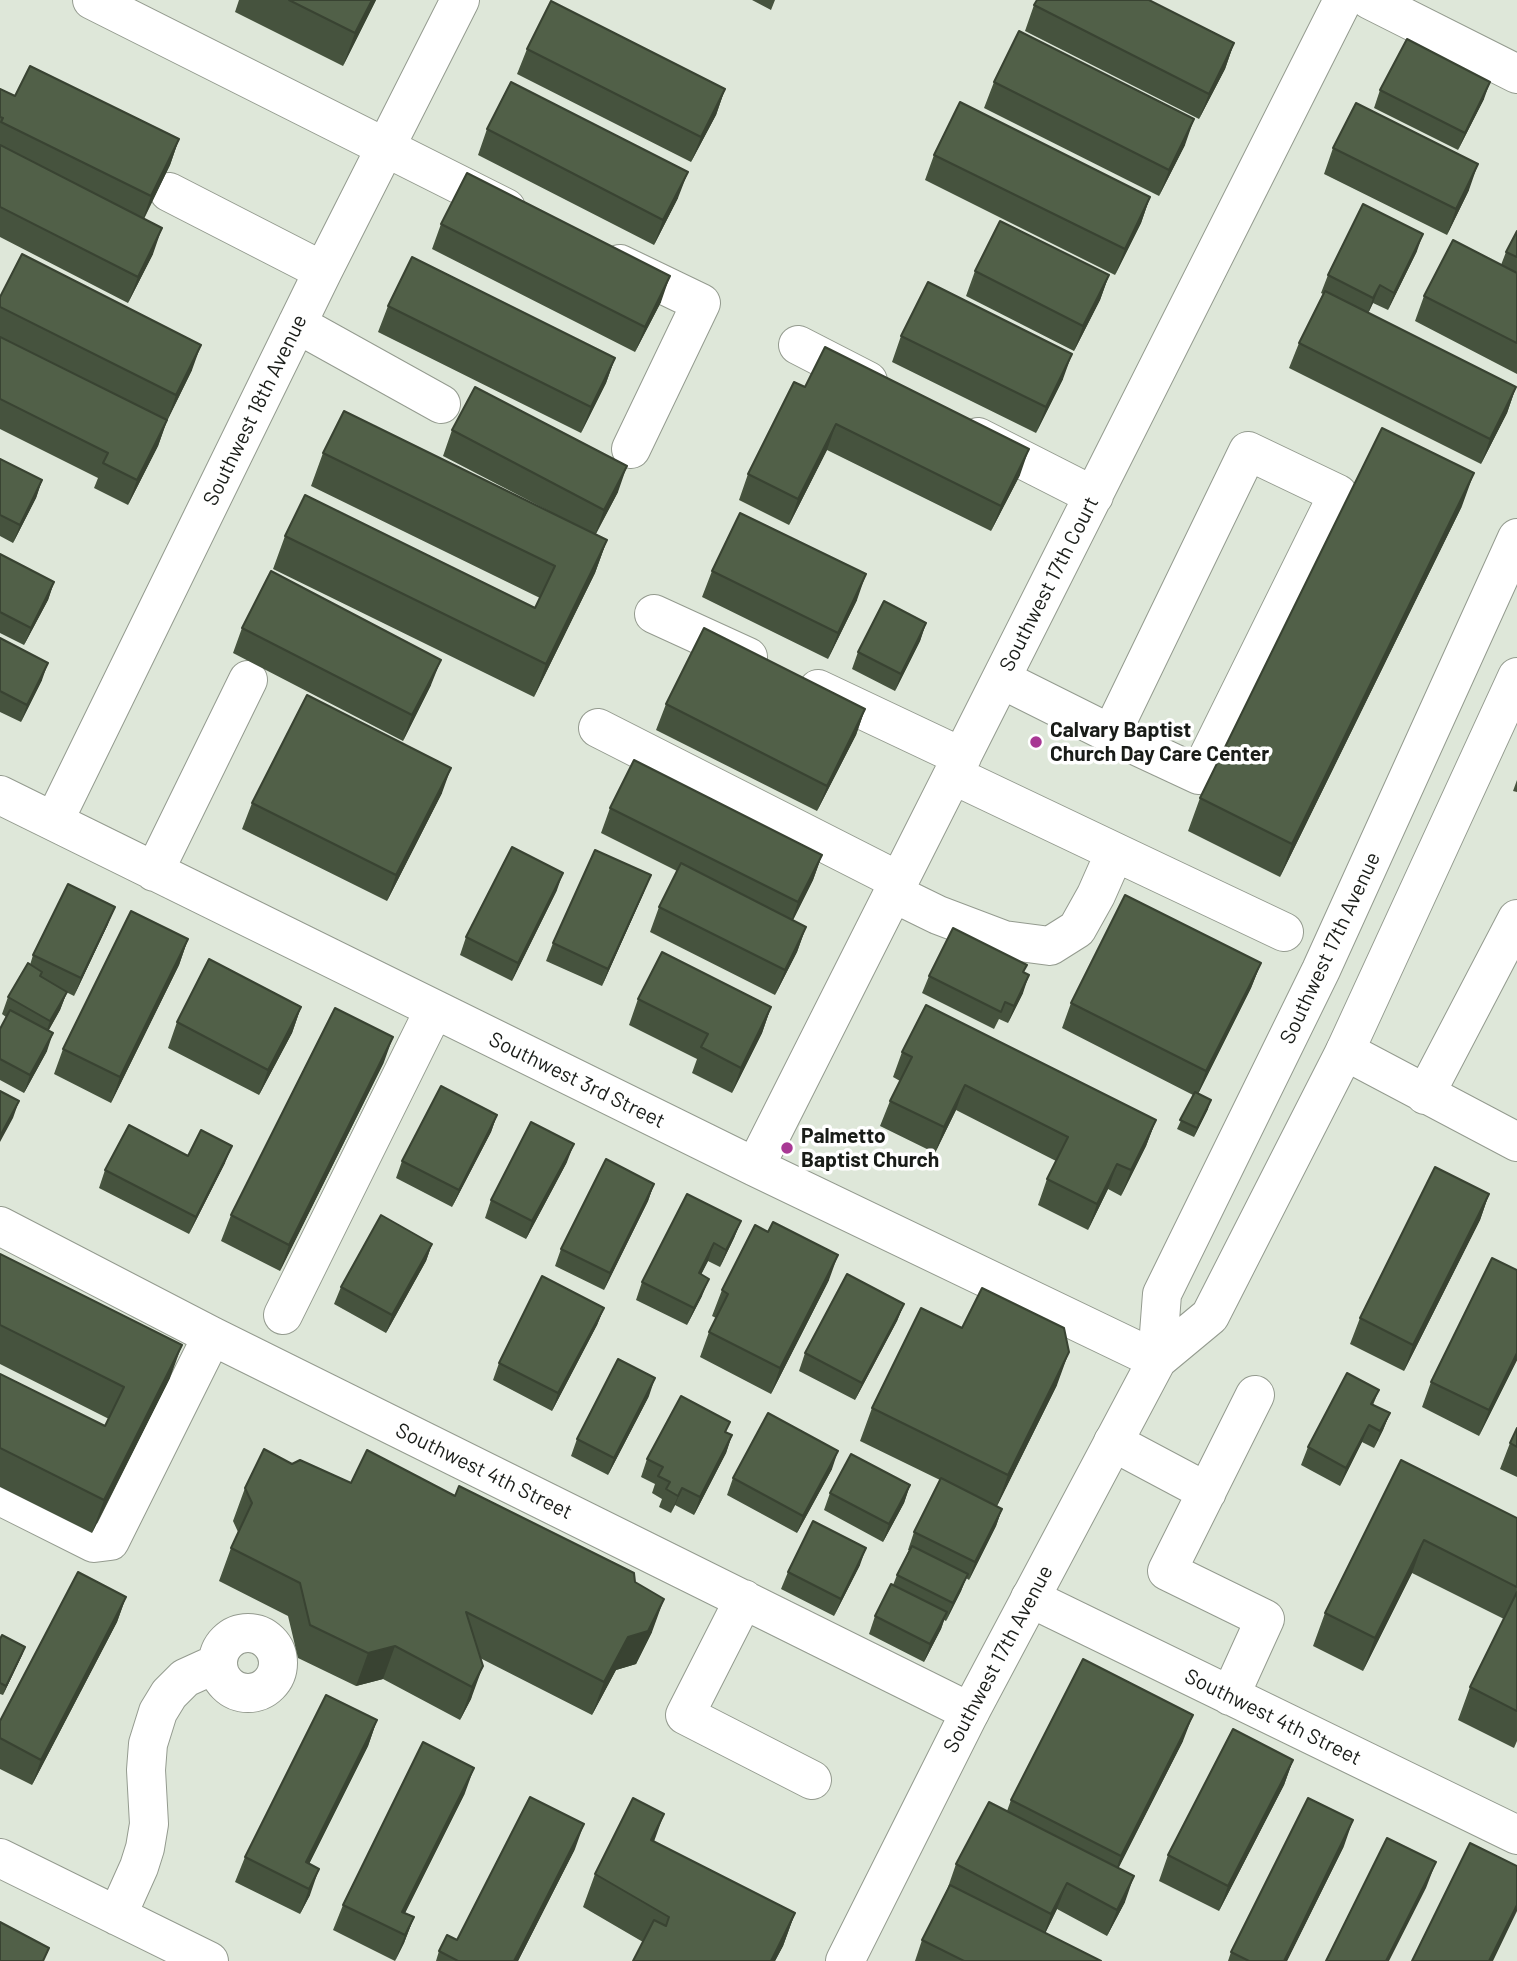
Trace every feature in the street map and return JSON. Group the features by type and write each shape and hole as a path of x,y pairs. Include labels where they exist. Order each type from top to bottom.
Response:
{"street":[{"path":"92,0 538,224"},
{"name":"Southwest 18th Avenue","path":"54,821 323,271 460,0"},
{"name":"Southwest 17th Court","path":"755,1167 1343,0"},
{"path":"1370,0 1517,74"},
{"path":"169,192 323,271"},
{"path":"588,248 701,303 631,449"},
{"path":"297,324 441,404"},
{"path":"799,345 897,396"},
{"path":"947,421 1094,496"},
{"path":"1001,679 1111,734 1199,775 1338,494 1248,451 1111,734"},
{"name":"Southwest 17th Avenue","path":"1157,1360 1162,1293 1321,970 1517,538"},
{"path":"654,614 782,672 1115,852 1284,932"},
{"name":"Southwest 17th Avenue","path":"845,1961 970,1712 1157,1360 1210,1316 1397,943 1517,677"},
{"path":"154,872 248,680"},
{"path":"598,728 896,887 938,915 1004,940 1050,946 1077,929 1115,852"},
{"name":"Southwest 3rd Street","path":"0,795 755,1167 1157,1360"},
{"path":"1425,1095 1517,919"},
{"path":"1321,970 1329,1028 1345,1051 1425,1095 1513,1132"},
{"path":"283,1315 434,1010"},
{"name":"Southwest 4th Street","path":"0,1226 212,1336 970,1712"},
{"path":"0,1496 94,1543 110,1541 212,1336"},
{"path":"1230,1696 1265,1619 1167,1571 1255,1395"},
{"path":"1113,1442 1207,1492"},
{"name":"Southwest 4th Street","path":"1030,1598 1517,1835"},
{"path":"744,1599 685,1715 813,1780"},
{"path":"117,1916 145,1848 149,1824 146,1770 148,1744 158,1712 169,1694 185,1678 218,1663"},
{"path":"0,1858 208,1961"}],"building":[{"path":"289,0 372,0 355,33"},
{"path":"1037,0 1149,0 1234,43 1209,94 1034,5"},
{"path":"551,1 725,89 701,137 527,49"},
{"path":"1019,31 1194,119 1169,170 994,82"},
{"path":"1407,39 1490,82 1465,133 1380,90"},
{"path":"30,66 179,139 151,196 1,122 3,118 0,117 0,89 15,96"},
{"path":"511,82 688,172 663,220 487,129"},
{"path":"960,102 1150,197 1125,249 934,155"},
{"path":"1356,103 1478,164 1456,209 1333,148"},
{"path":"0,145 162,228 138,277 0,207"},
{"path":"467,173 670,276 645,327 441,224"},
{"path":"1363,204 1423,234 1394,293 1380,285 1373,298 1328,275"},
{"path":"1000,221 1109,275 1083,326 975,271"},
{"path":"1517,231 1517,257 1506,252"},
{"path":"1453,240 1517,273 1517,343 1424,296"},
{"path":"22,254 201,345 176,395 0,307 0,297"},
{"path":"412,257 615,358 591,407 388,306"},
{"path":"928,282 1072,354 1046,407 901,336"},
{"path":"1325,291 1516,387 1490,439 1299,343"},
{"path":"0,337 167,420 137,480 103,463 108,453 0,399"},
{"path":"825,347 1029,449 1001,506 836,424 798,499 748,474 794,382 805,387"},
{"path":"475,387 627,466 604,510 452,430"},
{"path":"344,411 607,540 546,664 285,536 305,495 535,608 555,566 323,453"},
{"path":"1382,428 1474,473 1292,844 1200,798"},
{"path":"0,459 42,480 20,525 0,515"},
{"path":"740,513 866,574 838,633 712,571"},
{"path":"0,554 54,582 31,628 0,612"},
{"path":"271,571 441,660 412,715 242,628"},
{"path":"884,601 926,623 901,674 858,652"},
{"path":"704,628 865,709 827,786 666,704"},
{"path":"0,638 48,663 27,705 0,691"},
{"path":"307,695 451,768 396,875 252,803"},
{"path":"634,760 822,855 798,902 610,808"},
{"path":"512,847 563,873 518,963 466,937"},
{"path":"595,850 651,875 608,969 553,943"},
{"path":"681,863 806,927 785,970 659,907"},
{"path":"68,884 115,907 81,978 33,955"},
{"path":"1125,895 1261,963 1206,1071 1071,1003"},
{"path":"131,911 188,939 120,1077 63,1049"},
{"path":"953,928 1027,965 1023,972 1029,975 1014,1006 1005,1002 1001,1012 929,976"},
{"path":"662,952 771,1007 741,1068 701,1047 708,1034 638,999"},
{"path":"209,959 301,1007 268,1070 177,1022"},
{"path":"28,963 42,972 40,976 67,992 50,1021 8,997"},
{"path":"926,1005 1156,1120 1131,1170 1117,1164 1097,1204 1047,1179 1068,1137 965,1085 944,1127 890,1101 912,1057 902,1052"},
{"path":"335,1008 393,1037 289,1245 231,1215"},
{"path":"10,1010 53,1033 30,1075 0,1059 0,1029"},
{"path":"441,1086 497,1115 459,1190 402,1161"},
{"path":"0,1091 19,1101 0,1136"},
{"path":"1195,1092 1211,1100 1197,1128 1180,1120"},
{"path":"531,1122 574,1144 532,1221 491,1200"},
{"path":"129,1125 188,1156 201,1130 232,1146 196,1217 105,1170"},
{"path":"606,1159 654,1184 610,1273 561,1249"},
{"path":"1435,1167 1489,1194 1413,1345 1360,1318"},
{"path":"687,1194 741,1221 726,1250 714,1243 699,1273 709,1279 694,1308 642,1282"},
{"path":"381,1215 432,1244 392,1315 341,1287"},
{"path":"773,1222 838,1255 780,1368 709,1332 728,1294 722,1290 755,1225 768,1232"},
{"path":"0,1254 182,1345 104,1500 0,1448 0,1374 105,1426 124,1387 0,1325"},
{"path":"1492,1258 1517,1270 1517,1353 1489,1410 1431,1382"},
{"path":"847,1274 904,1304 862,1383 805,1353"},
{"path":"542,1276 604,1308 558,1393 499,1363"},
{"path":"982,1288 1064,1328 1069,1352 1008,1475 872,1408 921,1308 962,1328"},
{"path":"618,1359 655,1378 614,1458 577,1439"},
{"path":"1347,1373 1379,1390 1371,1404 1390,1413 1380,1431 1369,1425 1346,1468 1308,1447"},
{"path":"681,1396 730,1422 725,1432 732,1435 700,1497 682,1488 678,1496 666,1489 670,1482 658,1476 663,1467 647,1459"},
{"path":"768,1413 838,1451 803,1516 733,1478"},
{"path":"1517,1428 1517,1447 1510,1443"},
{"path":"264,1449 292,1464 300,1460 351,1483 367,1450 455,1496 459,1486 634,1573 635,1582 664,1599 648,1631 628,1637 604,1682 466,1612 483,1666 472,1687 395,1646 368,1653 310,1625 300,1583 231,1548 252,1503 245,1488"},
{"path":"851,1454 910,1485 889,1524 830,1493"},
{"path":"1401,1460 1517,1518 1517,1587 1424,1540 1375,1638 1325,1613"},
{"path":"941,1478 1002,1509 975,1562 914,1532"},
{"path":"813,1521 866,1548 841,1599 788,1572"},
{"path":"912,1546 968,1574 953,1603 897,1575"},
{"path":"78,1572 126,1597 41,1760 0,1738 0,1721"},
{"path":"891,1584 947,1612 930,1644 875,1616"},
{"path":"1517,1592 1517,1711 1470,1687"},
{"path":"2,1635 25,1647 6,1686 0,1683"},
{"path":"1083,1659 1193,1715 1121,1856 1011,1800"},
{"path":"326,1695 377,1720 306,1862 319,1869 309,1889 245,1857"},
{"path":"1233,1729 1293,1760 1228,1886 1168,1855"},
{"path":"423,1742 474,1768 402,1912 414,1917 405,1935 343,1905"},
{"path":"530,1797 584,1824 514,1961 458,1961 439,1951 447,1935 457,1940"},
{"path":"633,1798 664,1814 651,1840 795,1913 771,1961 633,1961 654,1920 666,1926 669,1917 595,1874"},
{"path":"1308,1798 1353,1820 1284,1961 1249,1961 1231,1952"},
{"path":"989,1802 1134,1876 1117,1910 1067,1883 1051,1914 956,1864"},
{"path":"1387,1838 1436,1862 1386,1961 1326,1961"},
{"path":"1470,1843 1517,1866 1517,1905 1489,1961 1412,1961"},
{"path":"950,1885 1101,1961 964,1961 922,1940"},
{"path":"0,1922 49,1948 43,1961 0,1961"}],"place":[{"name":"Calvary Baptist Church Day Care Center","path":"1036,742"},
{"name":"Palmetto Baptist Church","path":"787,1148"}]}
